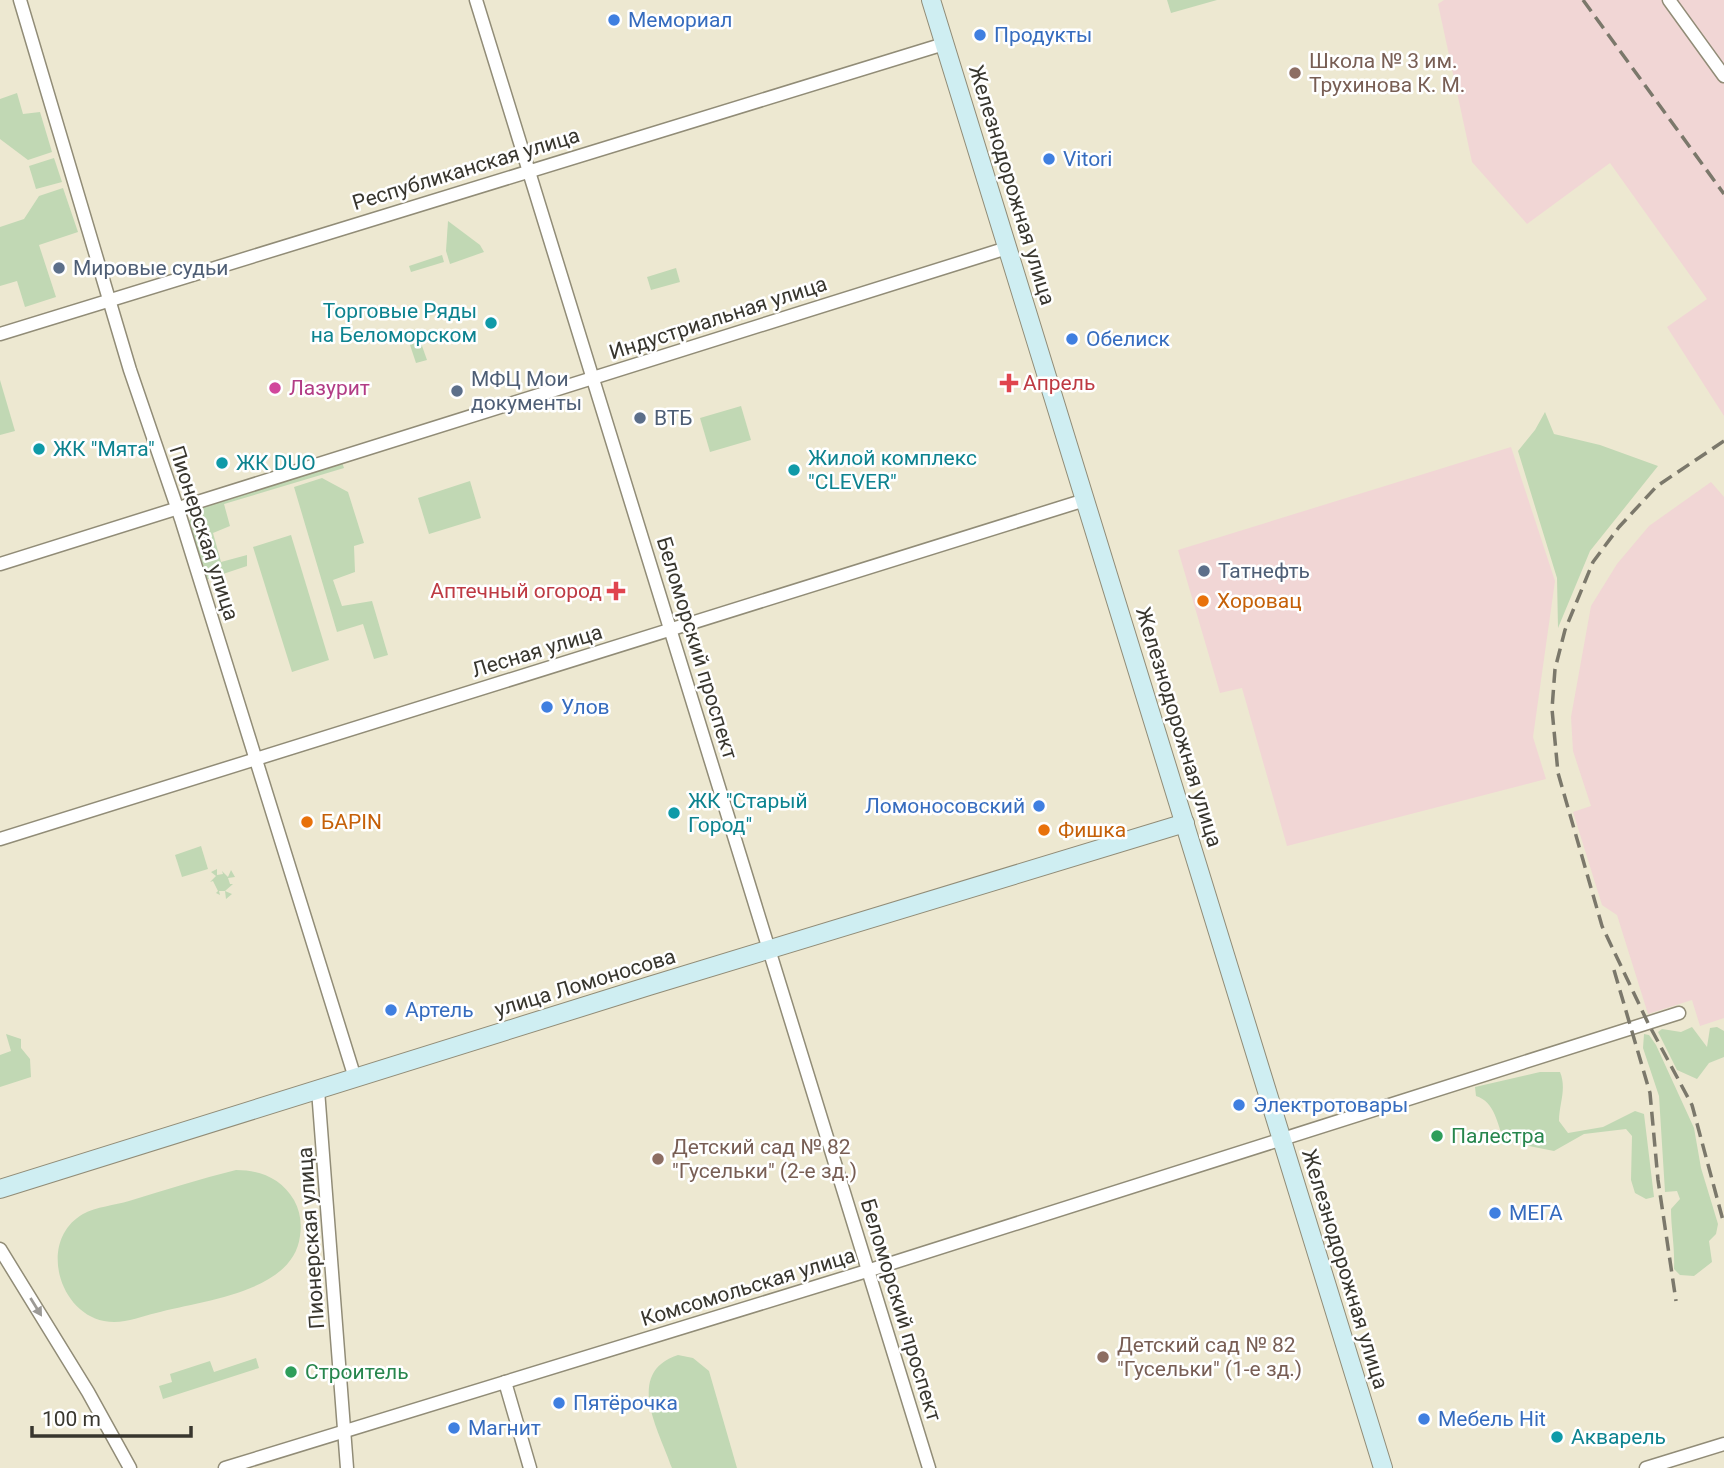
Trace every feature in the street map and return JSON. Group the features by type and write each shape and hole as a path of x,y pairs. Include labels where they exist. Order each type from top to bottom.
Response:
{"main road":[{"name":"Железнодорожная улица","path":"931,0 1383,1468"},
{"name":"улица Ломоносова","path":"0,1189 1185,823"}],"street":[{"name":"Пионерская улица","path":"20,0 109,300 177,508 355,1078"},
{"name":"Беломорский проспект","path":"476,0 929,1468"},
{"path":"1669,0 1724,76"},
{"name":"Республиканская улица","path":"0,334 529,169 944,44"},
{"name":"Индустриальная улица","path":"0,564 1007,248"},
{"name":"Лесная улица","path":"0,839 1085,500"},
{"name":"Комсомольская улица","path":"225,1468 870,1270 1679,1013"},
{"name":"Пионерская улица","path":"318,1090 347,1468"},
{"path":"0,1249 88,1392 130,1468"},
{"path":"505,1382 530,1468"},
{"path":"1646,1468 1724,1444"}],"shaded area":[{"path":"1444,0 1724,0 1724,416 1667,327 1707,299 1610,163 1527,224 1472,162 1438,4"},
{"path":"1511,447 1555,581 1533,737 1546,779 1287,846 1242,688 1220,693 1178,550"},
{"path":"1711,482 1724,497 1724,1018 1700,1026 1692,1000 1648,1014 1617,915 1602,905 1573,812 1591,806 1573,751 1571,717 1591,606 1617,564 1649,526"}],"green space":[{"path":"1167,0 1217,0 1171,13"},
{"path":"17,93 23,114 40,112 52,152 28,160 0,139 0,99"},
{"path":"54,158 62,182 36,189 29,166"},
{"path":"63,188 78,232 39,245 56,297 25,307 17,281 0,286 0,227 24,219 39,196"},
{"path":"448,221 480,245 484,252 450,264 446,251"},
{"path":"442,255 444,262 411,272 409,266"},
{"path":"676,268 680,282 651,290 647,277"},
{"path":"416,329 427,360 416,363 406,333"},
{"path":"0,380 15,431 0,435"},
{"path":"741,406 751,440 710,452 700,418"},
{"path":"1545,412 1554,434 1600,445 1658,466 1590,551 1558,628 1557,578 1518,451"},
{"path":"342,462 344,468 224,504 230,526 213,533 221,562 247,555 247,566 205,580 186,521 201,516 199,506"},
{"path":"322,478 348,492 364,543 354,546 355,572 333,580 342,606 372,601 388,655 374,659 363,624 337,632 294,487"},
{"path":"470,481 481,518 429,534 418,498"},
{"path":"291,535 329,660 292,672 253,547"},
{"path":"201,846 208,869 182,877 175,855"},
{"path":"217,869 217,875 223,874 222,871 228,877 231,870 235,877 228,878 230,884 233,884 225,891 219,891 220,895 216,893 218,891 213,881 210,882 216,876 211,872"},
{"path":"1692,1027 1707,1047 1710,1028 1717,1027 1724,1031 1724,1057 1709,1063 1697,1079 1677,1070 1658,1032 1662,1029 1681,1032"},
{"path":"6,1034 21,1039 21,1048 30,1059 31,1077 0,1087 0,1055 11,1051"},
{"path":"1644,1034 1649,1035 1656,1045 1694,1128 1701,1168 1718,1224 1716,1234 1709,1241 1712,1262 1694,1276 1680,1275 1674,1269 1671,1209 1680,1199 1677,1191 1665,1192 1659,1096 1643,1048"},
{"path":"1540,1072 1560,1072 1563,1090 1559,1121 1568,1133 1603,1127 1635,1111 1644,1114 1654,1197 1646,1199 1635,1193 1631,1180 1632,1136 1626,1129 1584,1134 1554,1151 1504,1141 1491,1108 1476,1096 1475,1087"},
{"path":"236,1170 269,1177 289,1192 296,1204 301,1222 300,1236 294,1255 281,1270 243,1291 124,1321 104,1321 88,1315 75,1304 65,1290 59,1274 58,1257 61,1240 69,1226 83,1214"},
{"path":"678,1355 693,1358 709,1371 737,1468 672,1468 654,1420 649,1389 652,1375 662,1363"},
{"name":"Строитель","path":"256,1358 259,1368 163,1399 159,1386 172,1382 170,1374 210,1361 214,1372"}],"railway":[{"path":"1583,0 1724,194"},
{"path":"1724,441 1657,486 1619,527 1593,562 1565,630 1555,669 1552,709 1558,773 1602,926 1648,1023 1692,1105 1724,1224"},
{"path":"1614,970 1650,1093 1658,1180 1676,1301"}],"place":[{"name":"Мемориал","path":"614,20"},
{"name":"Продукты","path":"980,35"},
{"name":"Школа № 3 им. Трухинова К. М.","path":"1295,73"},
{"name":"Vitori","path":"1049,159"},
{"name":"Мировые судьи","path":"59,268"},
{"name":"Торговые Ряды на Беломорском","path":"491,323"},
{"name":"Обелиск","path":"1072,339"},
{"name":"Апрель","path":"1009,383"},
{"name":"Лазурит","path":"275,388"},
{"name":"МФЦ Мои документы","path":"457,391"},
{"name":"ВТБ","path":"640,418"},
{"name":"ЖК \"Мята\"","path":"39,449"},
{"name":"ЖК DUO","path":"222,463"},
{"name":"Жилой комплекс \"СLEVER\"","path":"794,470"},
{"name":"Татнефть","path":"1204,571"},
{"name":"Аптечный огород","path":"616,591"},
{"name":"Хоровац","path":"1203,601"},
{"name":"Улов","path":"547,707"},
{"name":"Ломоносовский","path":"1039,806"},
{"name":"ЖК \"Старый Город\"","path":"674,813"},
{"name":"БАРIN","path":"307,822"},
{"name":"Фишка","path":"1044,830"},
{"name":"Артель","path":"391,1010"},
{"name":"Электротовары","path":"1239,1105"},
{"name":"Палестра","path":"1437,1136"},
{"name":"Детский сад № 82 \"Гусельки\" (2-е зд.)","path":"658,1159"},
{"name":"МЕГА","path":"1495,1213"},
{"name":"Детский сад № 82 \"Гусельки\" (1-е зд.)","path":"1103,1357"},
{"name":"Строитель","path":"291,1372"},
{"name":"Пятёрочка","path":"559,1403"},
{"name":"Мебель Hit","path":"1424,1419"},
{"name":"Магнит","path":"454,1428"},
{"name":"Акварель","path":"1557,1437"}]}
